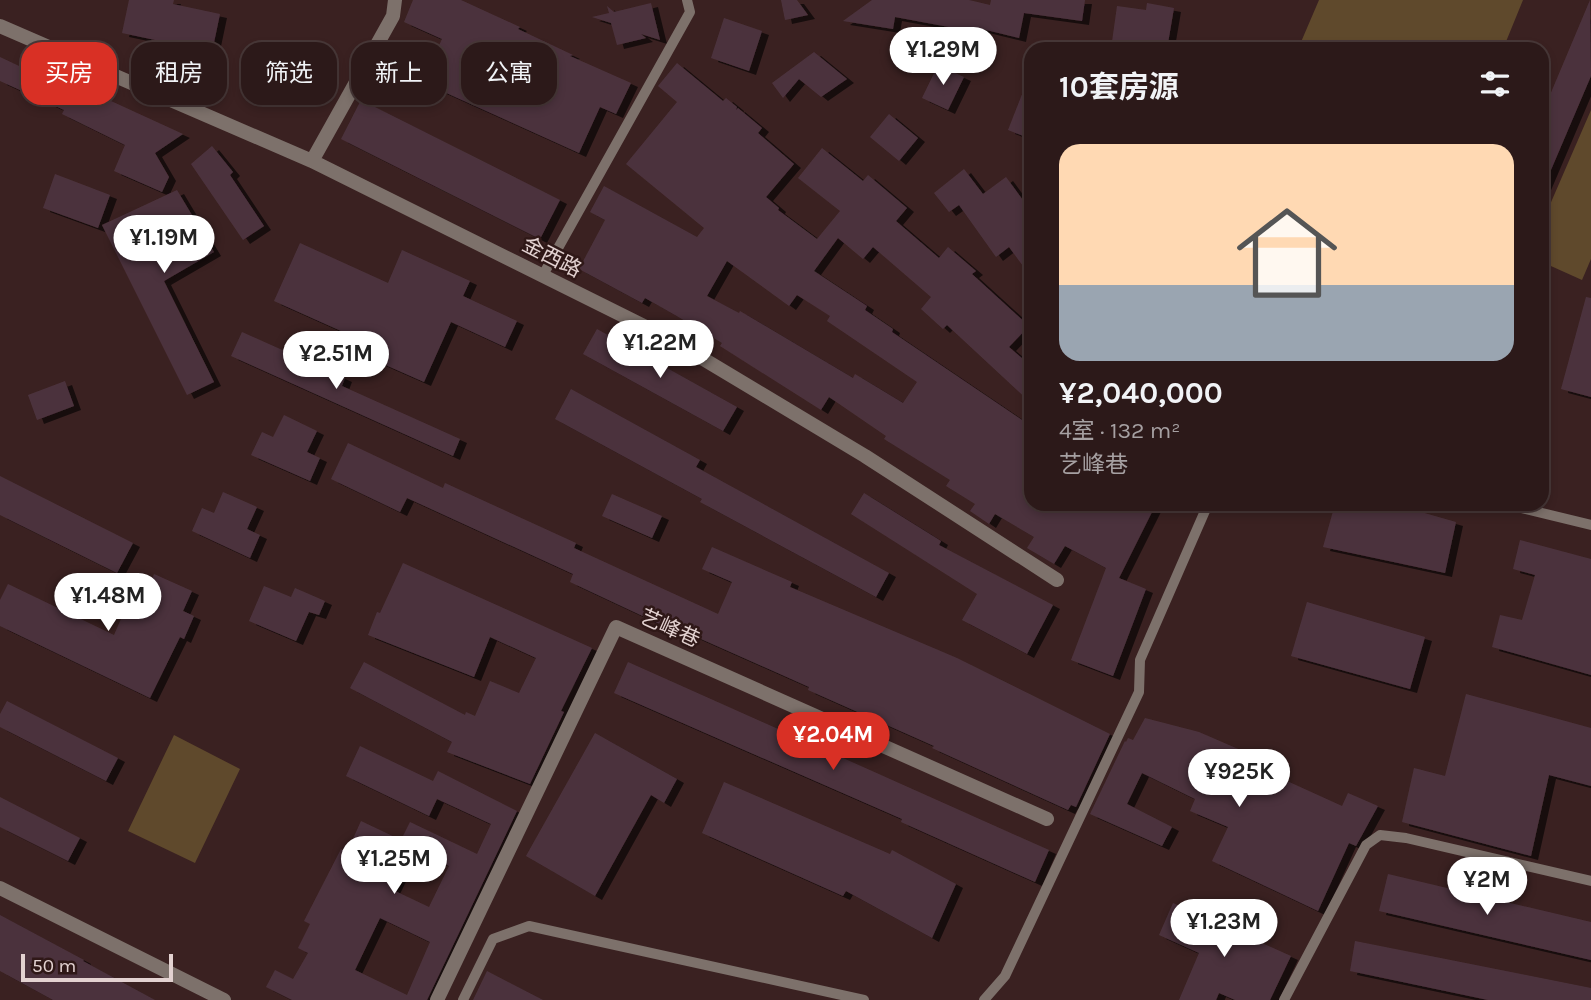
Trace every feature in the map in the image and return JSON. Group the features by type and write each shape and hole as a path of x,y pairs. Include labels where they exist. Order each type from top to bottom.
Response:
{"street":[{"path":"312,160 393,16 395,0"},
{"name":"金西路","path":"0,26 312,160 670,339 865,456 1057,580"},
{"name":"艺峰巷","path":"436,1000 616,626 1047,819"},
{"path":"0,888 224,1000"}],"lane":[{"path":"542,275 690,12 687,0"},
{"path":"984,1000 1005,976 1139,692 1140,660 1205,511"},
{"path":"1534,511 1591,525"},
{"path":"1284,1000 1366,845 1380,835 1406,838 1591,881"},
{"path":"463,1000 493,939 529,926 864,1000"}],"shaded area":[{"path":"1319,0 1523,0 1506,42 1301,42"},
{"path":"1591,110 1591,259 1582,280 1549,265 1549,207"},
{"path":"174,735 240,769 195,863 128,831"}],"building":[{"path":"129,0 174,0 173,4 220,14 214,42 165,42 122,33"},
{"path":"413,0 461,0 546,42 461,42 461,100 447,93 447,42 441,42 442,39 404,22"},
{"path":"781,0 797,0 808,15 785,20"},
{"path":"872,0 969,0 990,5 991,0 1085,0 1082,21 1024,13 1019,38 982,29 981,33 895,17 893,29 843,21"},
{"path":"1590,0 1591,76 1549,175 1549,97"},
{"path":"651,3 660,40 641,34 646,38 617,45 611,23 592,17 609,13 607,6 614,12"},
{"path":"1147,3 1174,8 1168,42 1112,42 1117,6 1146,10"},
{"path":"724,18 762,31 749,71 711,58"},
{"path":"557,47 631,83 616,114 600,107 579,153 473,105 557,105"},
{"path":"814,52 847,79 821,97 799,79 783,98 772,83"},
{"path":"0,57 21,67 21,91 0,81"},
{"path":"677,63 723,101 726,98 737,107 736,110 738,108 762,128 758,133 794,164 766,197 778,210 817,239 840,211 798,178 822,148 863,181 868,175 907,208 896,221 939,258 948,247 976,271 972,274 1024,321 1024,331 1009,347 1024,360 1024,396 947,325 943,329 921,309 931,297 873,247 863,259 838,238 814,271 867,306 865,310 893,329 892,332 1024,421 1024,511 1152,511 1119,578 1146,589 1113,676 1071,660 1106,568 1065,546 1054,564 1027,548 1034,537 995,514 989,524 970,511 975,504 946,486 950,480 884,439 886,436 829,397 821,410 720,346 722,343 675,315 645,298 642,303 579,269 605,220 590,212 604,186 697,237 704,228 626,164 677,102 658,86","holes":["727,261 789,306 797,295 830,316 827,321 917,382 903,403 855,374 853,378 740,311 739,313 707,296"]},
{"path":"938,65 964,77 948,110 922,98"},
{"path":"1024,89 1024,136 1008,130"},
{"path":"117,104 183,134 155,153 169,177 162,192 114,171 125,145 62,114 64,110 53,105"},
{"path":"358,105 371,105 560,200 540,239 341,139"},
{"path":"889,114 918,138 899,161 870,137"},
{"path":"212,146 233,172 230,175 264,226 243,240 191,164"},
{"path":"964,169 983,194 1006,177 1024,201 1024,267 1009,247 996,257 959,205 949,212 934,193"},
{"path":"55,174 110,195 98,228 43,208"},
{"path":"177,190 214,252 164,281 214,382 187,395 102,225"},
{"path":"300,243 388,283 402,250 470,281 463,296 517,321 505,347 451,322 424,382 356,352 361,340 274,301"},
{"path":"1586,297 1591,298 1591,397 1561,389"},
{"path":"597,329 737,407 723,431 583,354"},
{"path":"242,332 345,378 342,386 460,439 453,456 231,356"},
{"path":"65,381 74,406 37,420 28,395"},
{"path":"571,389 700,460 696,467 889,573 876,597 700,502 702,499 555,419"},
{"path":"284,415 317,431 307,452 320,458 310,481 251,455 262,432 273,437"},
{"path":"348,443 443,488 445,483 576,543 574,548 718,614 732,582 702,569 712,547 792,582 790,587 957,658 1110,734 1076,807 1071,805 1068,810 808,690 809,687 683,631 681,634 570,582 573,574 407,498 400,512 331,479"},
{"path":"0,476 133,543 117,573 0,515"},
{"path":"223,492 257,507 247,529 260,535 250,558 192,531 202,508 214,513"},
{"path":"864,493 941,541 939,545 1053,605 1027,654 962,620 977,594 851,514"},
{"path":"612,494 662,516 652,538 602,516"},
{"path":"1333,511 1418,511 1456,522 1445,573 1323,547"},
{"path":"1520,540 1591,559 1591,675 1492,647 1500,615 1522,620 1535,575 1513,569"},
{"path":"403,563 592,648 530,784 447,752 452,742 350,688 364,662 465,715 466,712 475,716 490,681 519,693 536,658 490,637 474,677 368,635"},
{"path":"154,574 192,591 183,611 194,616 184,639 180,637 150,698 0,626 0,600 8,584 114,635 134,589 146,594"},
{"path":"264,586 291,597 295,588 325,601 319,615 309,612 296,641 249,621"},
{"path":"1307,602 1425,637 1410,689 1291,656"},
{"path":"628,662 1049,850 1035,882 901,822 902,819 614,693"},
{"path":"1466,694 1591,728 1591,786 1549,775 1531,856 1402,822 1414,768 1445,776"},
{"path":"7,701 118,758 106,781 0,727 0,714"},
{"path":"1145,718 1199,732 1259,758 1262,752 1283,762 1276,776 1342,806 1348,793 1378,806 1356,846 1349,843 1318,911 1212,861 1228,827 1190,811 1195,799 1142,773 1127,804 1172,827 1162,846 1090,814 1125,741 1128,738 1133,740"},
{"path":"595,733 677,779 664,803 651,795 595,896 526,856"},
{"path":"360,746 433,781 438,771 517,811 427,1000 292,1000 266,987 275,970 293,979 308,953 298,948 310,924 304,921 341,849 347,852 361,821 401,840 410,822 477,854 491,824 437,799 429,816 346,776","holes":["413,849 449,866 429,907 393,890","380,918 430,942 407,995 355,970"]},
{"path":"724,782 890,854 892,850 956,884 932,938 846,891 843,896 702,833"},
{"path":"0,797 80,838 68,861 0,827"},
{"path":"1388,874 1591,922 1591,960 1379,911"},
{"path":"1173,903 1291,956 1270,1000 1235,1000 1219,993 1216,1000 1179,1000 1199,953 1159,935"},
{"path":"0,915 155,1000 53,1000 0,971"},
{"path":"1355,941 1591,988 1591,1000 1488,1000 1350,971"},
{"path":"487,971 543,1000 473,1000"}]}
